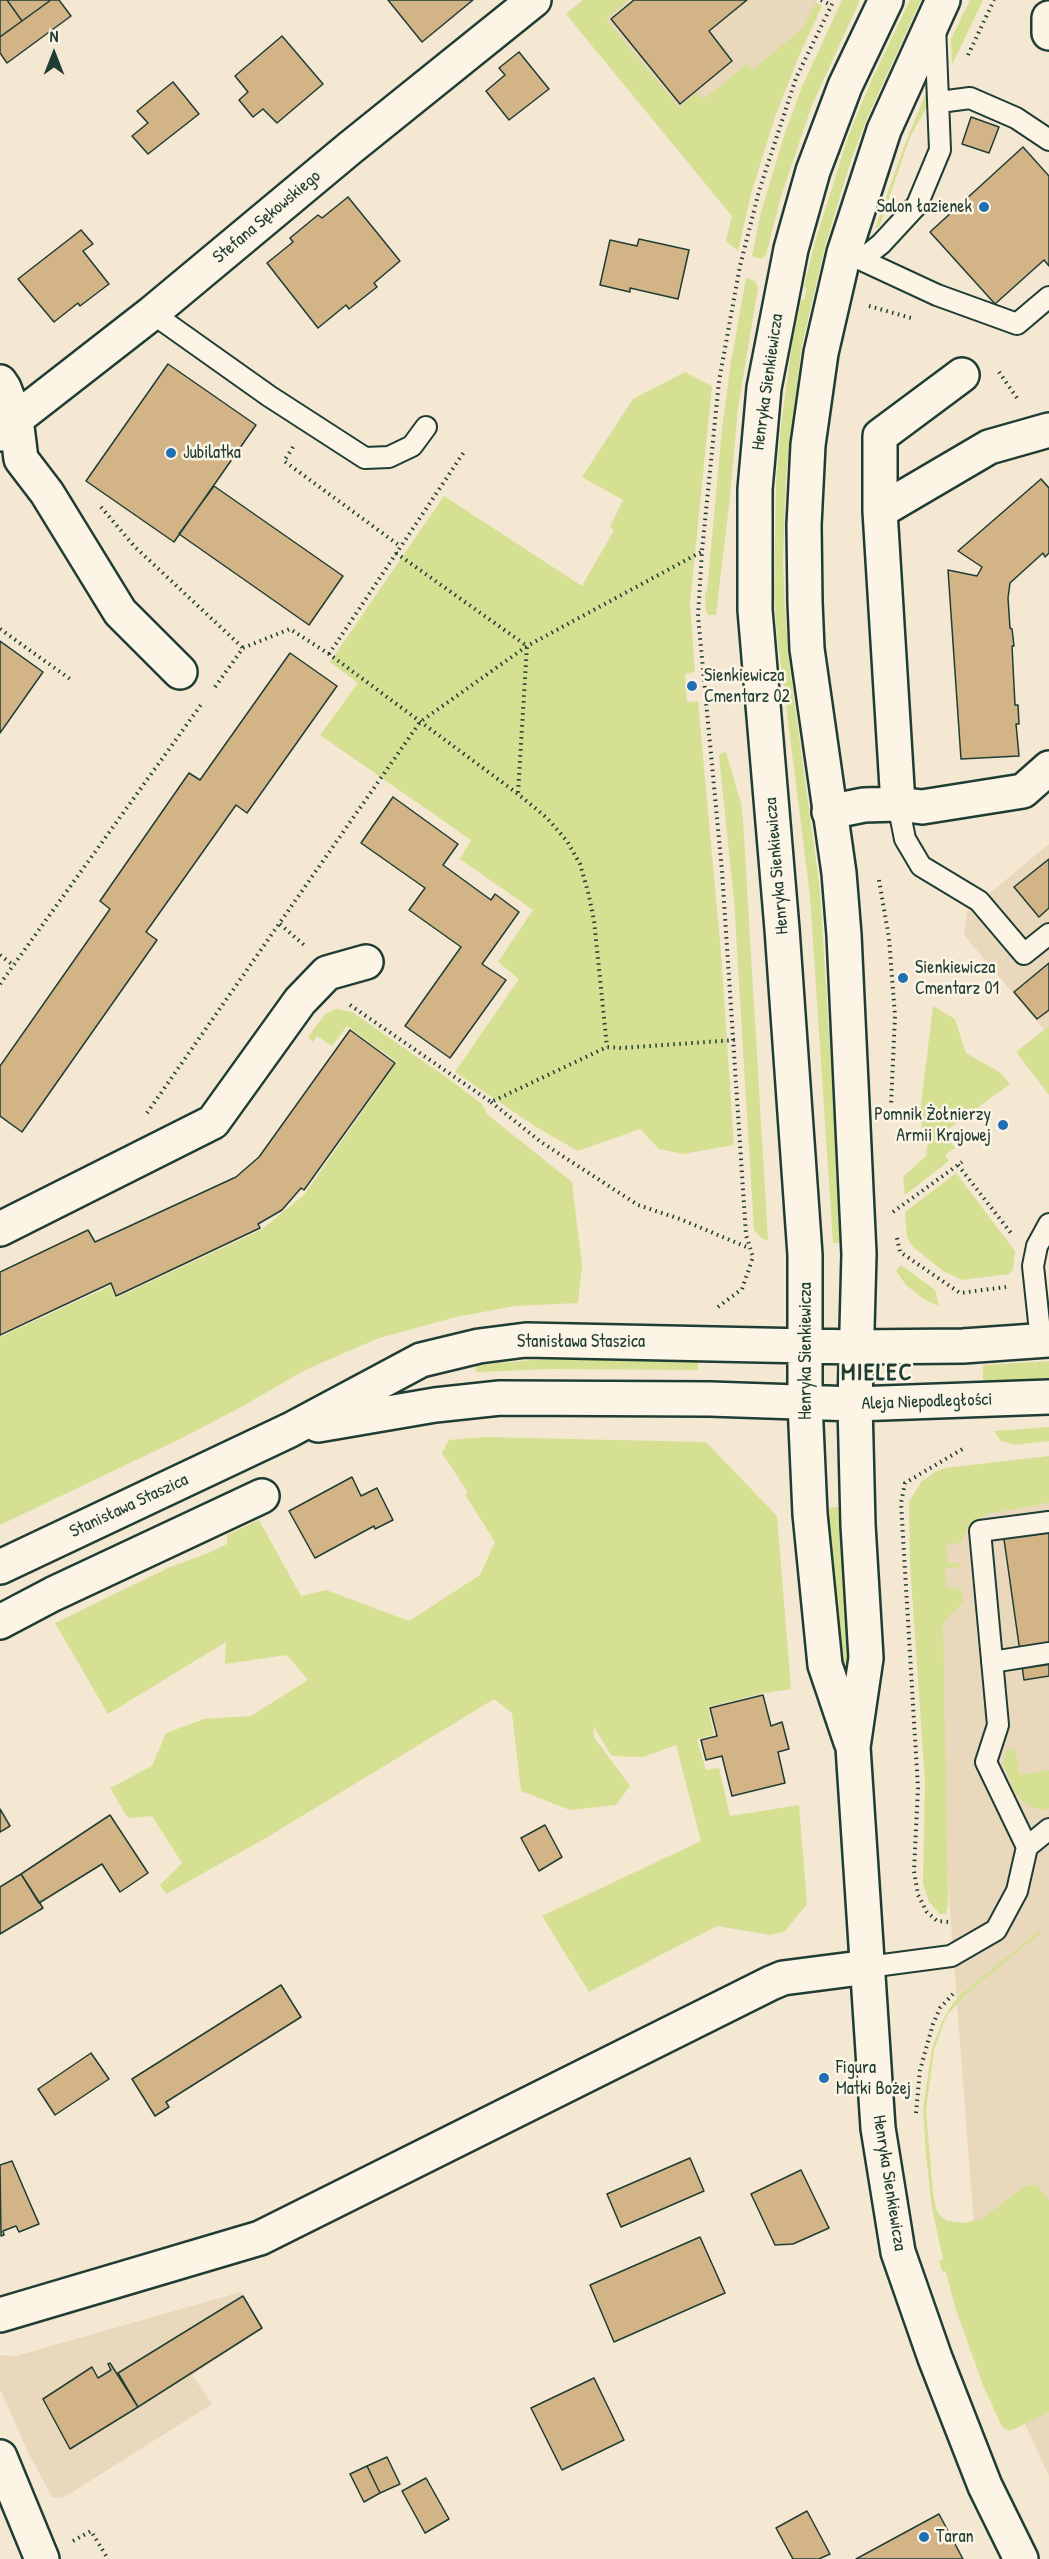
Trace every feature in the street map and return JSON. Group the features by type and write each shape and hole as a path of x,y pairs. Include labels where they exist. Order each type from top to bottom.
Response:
{"street":[{"name":"Stefana Sękowskiego","path":"8,427 152,314 350,148 534,0"},
{"name":"Henryka Sienkiewicza","path":"853,1747 825,1665 810,1514 805,1403 806,1255 783,929 755,610 755,489 764,388 791,249 813,171 845,86 886,0"},
{"name":"Henryka Sienkiewicza","path":"939,9 884,130 853,256 821,353 808,445 804,525 807,649 839,873 845,958 859,1254 855,1404 858,1525 866,1658 853,1747 878,2128 898,2252 935,2358 985,2486 1021,2559"},
{"path":"1049,18 1049,33"},
{"path":"898,804 880,511 880,436 962,375"},
{"path":"0,382 4,388 8,427 21,459 47,493 120,612 180,672"},
{"path":"880,511 990,447 1049,430"},
{"path":"829,812 864,806 898,804 922,807 1023,791 1049,768"},
{"path":"0,1229 213,1122 300,1001 327,973 366,962"},
{"name":"Stanisława Staszica","path":"0,1567 290,1430 421,1360 479,1346 526,1340 855,1347"},
{"path":"855,1347 963,1346 1045,1341"},
{"name":"Aleja Niepodległości","path":"805,1403 855,1404 1049,1397"},
{"name":"Stanisława Staszica","path":"290,1430 435,1405 500,1398 710,1399 805,1403"},
{"path":"0,1622 53,1594 262,1496"},
{"path":"0,2314 260,2238 783,1978 868,1967"},
{"path":"0,2457 42,2559"}],"lane":[{"path":"853,256 881,244 917,205 940,150 939,9"},
{"path":"940,102 970,98 1016,118 1049,140"},
{"path":"853,256 938,295 1017,324 1049,297"},
{"path":"152,314 269,396 365,458 388,457 412,446 426,427"},
{"path":"898,804 905,839 921,866 979,902 1024,954 1049,934"},
{"path":"1045,1341 1033,1266 1037,1246 1049,1224"},
{"path":"1027,1847 986,1762 998,1725 980,1531 1049,1522"},
{"path":"992,1662 1049,1653"},
{"path":"868,1967 951,1956 996,1930 1017,1891 1027,1847 1049,1829"}],"path":[{"path":"821,0 831,5"},
{"path":"965,60 994,0"},
{"path":"295,444 284,461 400,546"},
{"path":"329,654 400,546 436,498 464,452"},
{"path":"97,502 135,547 243,648"},
{"path":"145,1116 420,722 527,646 702,551"},
{"path":"396,553 527,646"},
{"path":"0,629 70,679"},
{"path":"0,984 243,648 290,629 329,654 518,794 554,826 567,841 580,864 594,920 607,1047"},
{"path":"518,794 527,646"},
{"path":"0,955 13,965"},
{"path":"345,1004 352,1005 491,1102 541,1142 638,1205 680,1219 750,1248"},
{"path":"491,1102 607,1047 735,1040"},
{"path":"892,1212 960,1163 1014,1237"},
{"path":"948,1922 938,1921 927,1912 918,1895 915,1871 918,1788 901,1503 905,1483 966,1447"},
{"path":"915,2118 920,2070 933,2024 940,2008 953,1994"},
{"path":"70,2543 91,2531 108,2559"}],"shaded area":[{"path":"583,0 817,0 803,28 732,216 566,14"},
{"path":"1049,844 1049,1026 1044,1030 964,935 967,912"},
{"path":"1049,1464 1049,2476 982,2331 947,1872 918,1563"},
{"path":"241,2292 263,2328 192,2375 212,2404 71,2493 60,2498 52,2497 28,2452 0,2389 0,2355 16,2356"}],"green space":[{"path":"583,0 629,0 606,19 679,107 697,92 704,99 747,64 752,70 803,28 816,2 822,6 775,117 751,194 738,251 726,241 732,216 566,14"},
{"path":"842,0 860,0 812,105 780,200 766,255 760,259 752,256 761,212 784,136 801,89"},
{"path":"910,0 921,0 868,116 851,160 826,243 802,345 786,476 783,562 785,608 789,661 820,890 842,1243 833,1243 810,896 776,626 774,596 776,482 792,344 801,300 804,300 807,289 804,287 815,242 848,137 871,81"},
{"path":"970,0 983,0 952,65 951,39"},
{"path":"926,92 927,107 910,137 880,225 875,229 903,149"},
{"path":"746,278 755,281 758,288 738,408 716,615 708,615 705,592 707,591 722,429"},
{"path":"685,372 712,386 690,603 695,672 685,674 687,702 698,701 721,953 734,1145 683,1154 659,1149 640,1129 578,1151 536,1127 455,1072 519,979 498,962 533,910 460,859 471,840 320,735 358,683 330,662 444,496 582,586 614,530 610,527 623,500 582,477 633,399"},
{"path":"726,752 741,803 743,820 768,1240 762,1239 754,1230 734,901 719,756"},
{"path":"933,1006 955,1019 966,1053 1001,1073 1010,1084 943,1133 955,1148 945,1155 949,1161 905,1195 903,1177 926,1156 928,1143 921,1123 921,1104"},
{"path":"336,1009 352,1012 449,1079 482,1104 488,1115 572,1182 582,1266 578,1303 515,1306 456,1317 379,1338 305,1370 178,1440 0,1525 0,1337 110,1286 116,1298 261,1230 304,1195 397,1062 347,1026 332,1046 317,1036 313,1042 308,1037 325,1014"},
{"path":"1049,1026 1049,1095 1016,1052"},
{"path":"956,1173 1015,1251 1013,1270 1009,1274 962,1280 943,1271 912,1246 907,1237 905,1212"},
{"path":"901,1265 935,1290 939,1306 925,1300 906,1285 896,1271"},
{"path":"557,1358 698,1361 698,1370 551,1369 478,1372 475,1370 477,1366 486,1364"},
{"path":"1049,1361 1049,1381 983,1385 983,1365"},
{"path":"1049,1427 1049,1441 1014,1445 1001,1441 994,1431"},
{"path":"484,1437 706,1442 777,1516 791,1689 764,1693 708,1707 714,1735 697,1739 706,1770 719,1768 730,1816 799,1805 807,1904 785,1931 771,1935 717,1926 589,1992 542,1916 701,1841 676,1745 643,1757 612,1756 593,1726 594,1737 630,1786 616,1805 570,1810 521,1791 512,1713 494,1699 266,1838 166,1894 160,1885 182,1863 152,1816 128,1818 110,1788 152,1766 166,1733 204,1719 251,1716 308,1680 287,1655 225,1664 226,1642 108,1714 55,1623 168,1568 227,1544 227,1535 259,1520 301,1596 326,1590 409,1621 480,1575 495,1542 466,1496 467,1491 442,1453 449,1440"},
{"path":"1049,1456 1049,1503 986,1514 969,1526 960,1543 946,1544 948,1563 961,1563 961,1567 945,1568 946,1588 962,1589 963,1602 943,1623 948,1905 946,1914 940,1914 929,1902 923,1884 925,1782 910,1564 909,1502 921,1482 945,1468"},
{"path":"838,1507 853,1713 846,1715 834,1573 820,1508"},
{"path":"1011,1748 1016,1752 1019,1775 1049,1770 1049,1808 1044,1810 1031,1807 1015,1792 1003,1763 1007,1749"},
{"path":"1041,1930 1042,1932 965,1995 946,2017 934,2050 926,2111 933,2192 936,2209 940,2216 948,2221 963,2223 982,2219 1024,2187 1031,2185 1037,2186 1049,2200 1049,2412 1010,2431 1002,2427 983,2385 955,2307 946,2272 942,2271 939,2261 943,2259 932,2208 923,2109 932,2048 942,2022 951,2006 960,1995"}],"building":[{"path":"0,0 7,0 22,21 0,37"},
{"path":"7,0 51,0 22,21"},
{"path":"51,0 59,0 71,16 7,63 0,53 0,37"},
{"path":"388,0 473,0 422,42"},
{"path":"634,0 747,0 709,31 732,61 680,104 611,19"},
{"path":"282,36 323,84 277,123 263,109 253,117 239,100 248,92 235,76"},
{"path":"519,52 549,89 509,120 486,91 505,75 499,68"},
{"path":"173,82 199,114 148,154 132,136 148,123 137,111"},
{"path":"971,117 999,127 989,153 962,144"},
{"path":"1023,147 1049,176 1049,266 1044,260 995,304 930,232"},
{"path":"348,197 400,261 374,283 377,287 349,309 346,305 318,328 267,263 293,242 290,238 318,215 322,218"},
{"path":"81,230 93,244 83,251 109,284 80,306 78,303 54,322 18,279"},
{"path":"639,239 689,250 678,299 630,288 630,292 600,285 610,240 637,246"},
{"name":"Jubilatka","path":"168,364 256,425 174,542 86,481"},
{"path":"1041,479 1049,488 1049,553 1045,557 1043,553 1010,583 1008,598 1014,646 1012,646 1015,705 1018,705 1019,724 1016,724 1019,756 961,759 948,570 977,576 982,567 958,551"},
{"path":"214,486 343,576 309,625 179,534"},
{"path":"0,641 43,672 0,733"},
{"path":"290,653 337,686 247,813 236,805 146,932 157,940 22,1132 0,1116 0,1066 110,909 100,901 189,773 200,780"},
{"path":"393,797 458,844 443,865 491,900 495,894 519,912 482,964 506,980 450,1058 405,1026 461,947 409,910 425,888 361,843"},
{"path":"1049,859 1049,908 1039,917 1014,887"},
{"path":"1049,963 1049,1010 1037,1019 1014,992"},
{"path":"350,1030 395,1063 304,1190 301,1188 282,1210 258,1224 260,1228 116,1296 111,1283 0,1335 0,1272 88,1230 95,1242 236,1177 259,1157"},
{"path":"352,1477 361,1496 377,1488 393,1520 375,1529 374,1526 315,1558 289,1511"},
{"path":"1049,1511 1049,1676 1024,1680 1001,1518"},
{"path":"763,1695 771,1726 782,1722 789,1749 778,1752 785,1783 732,1796 722,1756 706,1760 701,1740 717,1736 710,1708"},
{"path":"0,1809 10,1826 0,1832"},
{"path":"110,1815 148,1873 120,1892 102,1864 39,1903 21,1874"},
{"path":"545,1825 562,1857 539,1871 521,1838"},
{"path":"21,1874 43,1908 0,1934 0,1887"},
{"path":"281,1985 301,2017 166,2102 169,2107 155,2116 132,2079"},
{"path":"91,2053 109,2079 55,2115 38,2089"},
{"path":"690,2158 704,2191 621,2227 607,2194"},
{"path":"12,2161 39,2224 19,2232 16,2226 3,2231 4,2235 1,2236 0,2165"},
{"path":"801,2170 829,2228 793,2244 775,2245 751,2194"},
{"path":"700,2237 725,2293 614,2342 590,2285"},
{"path":"243,2296 262,2328 138,2407 118,2373"},
{"path":"110,2363 138,2407 70,2449 43,2399 92,2367 98,2378 111,2370 108,2364"},
{"path":"594,2378 624,2440 562,2470 531,2408"},
{"path":"387,2457 400,2484 380,2493 367,2466"},
{"path":"367,2466 380,2493 364,2502 350,2474"},
{"path":"426,2478 449,2519 425,2533 402,2491"},
{"path":"807,2511 830,2554 819,2559 793,2559 776,2528"},
{"name":"Taran","path":"939,2514 963,2559 856,2559"}],"place":[{"name":"Salon łazienek","path":"984,207"},
{"name":"Jubilatka","path":"171,453"},
{"name":"Sienkiewicza Cmentarz 02","path":"692,686"},
{"name":"Sienkiewicza Cmentarz 01","path":"903,978"},
{"name":"Pomnik Żołnierzy Armii Krajowej","path":"1003,1125"},
{"name":"Figura Matki Bożej","path":"824,2078"},
{"name":"Taran","path":"924,2537"}],"district":[{"name":"MIELEC","path":"877,1374"}]}
